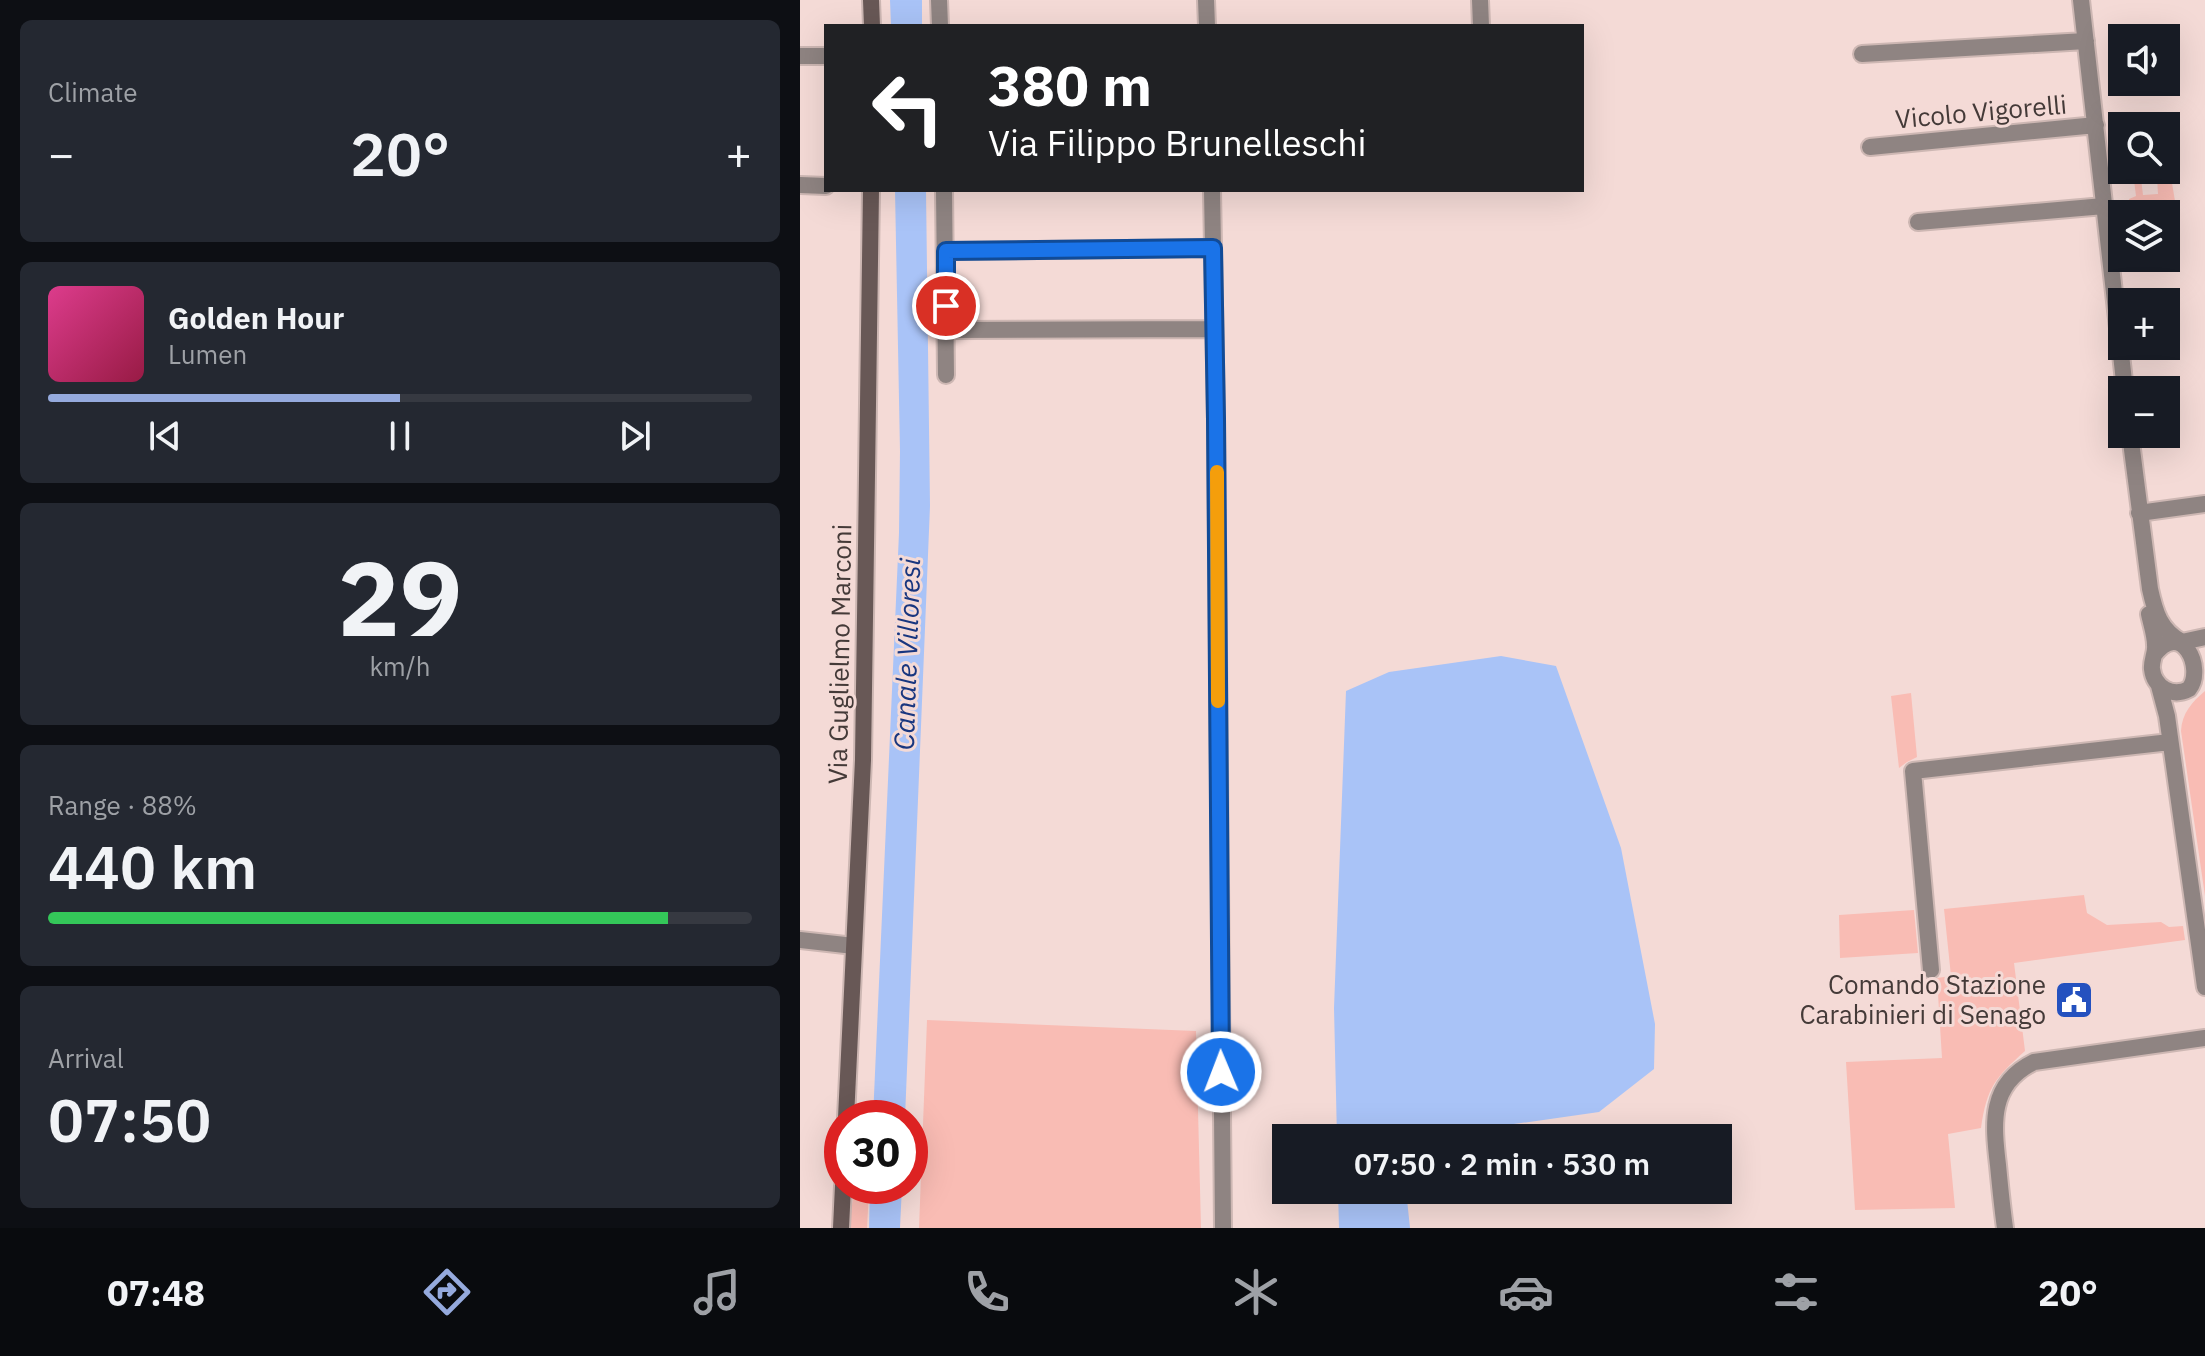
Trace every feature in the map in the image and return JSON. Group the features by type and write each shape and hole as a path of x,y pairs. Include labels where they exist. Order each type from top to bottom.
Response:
{"street":[{"path":"871,0 872,24"},
{"path":"939,0 940,24"},
{"path":"1206,0 1207,24"},
{"path":"1480,0 1481,24"},
{"path":"2081,0 2123,376"},
{"path":"1862,54 2086,41"},
{"path":"800,56 824,56"},
{"name":"Vicolo Vigorelli","path":"1870,147 2096,125"},
{"path":"800,185 824,186"},
{"name":"Via Guglielmo Marconi","path":"847,1100 863,760 871,192"},
{"path":"944,192 946,375"},
{"path":"1212,192 1223,1228"},
{"path":"1918,222 2104,206"},
{"path":"946,251 1213,248"},
{"path":"947,330 1214,329"},
{"path":"2132,448 2150,589 2160,623 2173,637 2196,651 2203,663 2197,682 2176,707 2169,735"},
{"path":"2139,513 2205,504"},
{"path":"2150,589 2149,616 2155,642 2152,671 2159,686 2169,735 2205,987"},
{"path":"2154,655 2166,644 2205,637"},
{"path":"2159,686 2175,692 2191,688"},
{"path":"1931,970 1913,771 2169,735"},
{"path":"800,940 854,946"},
{"path":"2005,1228 1993,1125 2000,1094 2011,1078 2034,1062 2205,1038"},
{"path":"841,1228 842,1204"}],"shaded area":[{"path":"2134,184 2142,184 2143,195 2158,194 2157,184 2172,184 2175,200 2129,199 2136,196"},
{"path":"2205,691 2205,896 2181,731 2188,708"},
{"path":"1911,693 1917,757 1899,768 1891,696"},
{"path":"2084,895 2087,913 2107,925 2161,922 2169,927 2183,926 2185,940 2014,963 2025,1051 1994,1084 1986,1102 1981,1128 1948,1134 1955,1208 1855,1210 1846,1062 1942,1058 1937,978 1951,976 1944,909"},
{"path":"1914,910 1918,953 1840,958 1839,915"},
{"path":"927,1020 1196,1031 1201,1228 919,1228 920,1204 928,1204 928,1100 924,1100"},
{"path":"852,1204 868,1204 867,1228 849,1228"}],"water":[{"path":"890,0 922,0 922,24 891,24"},
{"name":"Canale Villoresi","path":"895,192 926,192 930,506 906,1100 874,1100 899,533"},
{"path":"1501,656 1556,666 1621,848 1655,1024 1654,1069 1599,1112 1514,1124 1337,1124 1334,1008 1346,691 1389,672"},
{"path":"870,1204 901,1204 900,1228 869,1228"},
{"path":"1338,1204 1407,1204 1410,1228 1339,1228"}],"slow traffic":[{"path":"1217,472 1218,701"}],"place":[{"name":"Comando Stazione Carabinieri di Senago","path":"2074,1000"}],"route":[{"path":"946,306 946,251 1213,248 1221,1072"}]}
